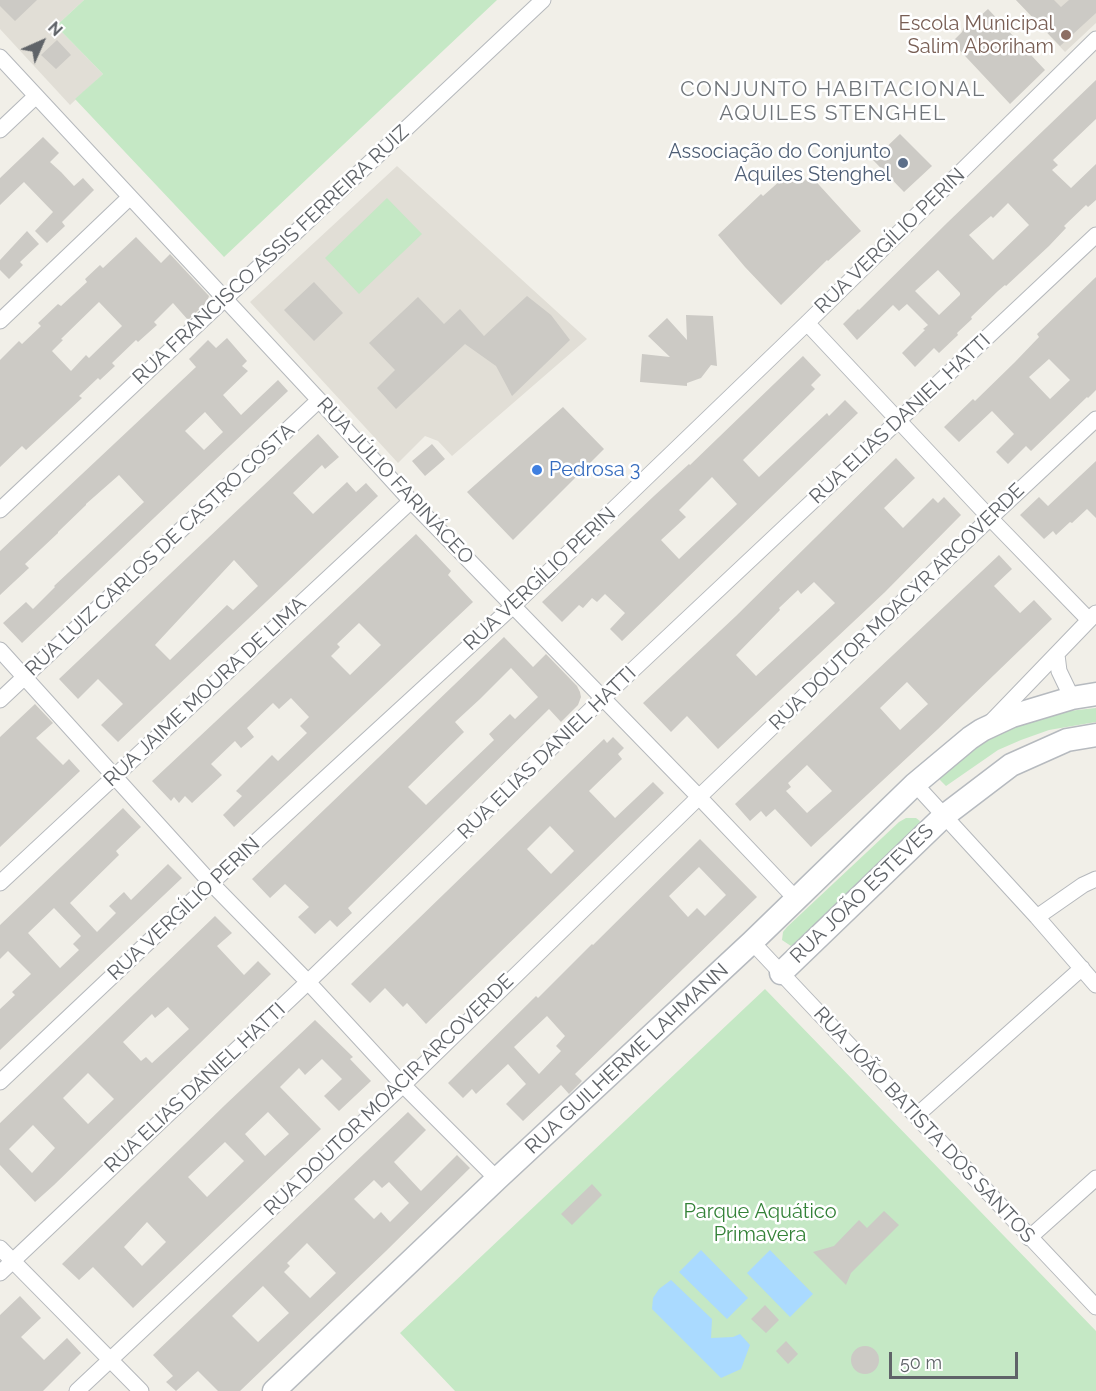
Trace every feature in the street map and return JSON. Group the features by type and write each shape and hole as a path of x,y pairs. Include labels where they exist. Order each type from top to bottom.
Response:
{"street":[{"name":"RUA FRANCISCO ASSIS FERREIRA RUIZ","path":"0,510 543,0"},
{"name":"RUA VERGÍLIO PERIN","path":"0,1082 211,883 512,607 1096,39"},
{"name":"RUA JÚLIO FARINÁCEO","path":"0,57 411,501 796,899"},
{"path":"0,130 36,96"},
{"path":"0,321 130,197"},
{"name":"RUA ELIAS DANIEL HATTI","path":"0,1273 308,982 603,698 1096,235"},
{"path":"807,322 990,518 1092,617"},
{"name":"RUA LUIZ CARLOS DE CASTRO COSTA","path":"0,700 319,400"},
{"name":"RUA DOUTOR MOACYR ARCOVERDE","path":"699,797 1096,419"},
{"name":"RUA JAIME MOURA DE LIMA","path":"0,883 411,501"},
{"name":"RUA GUILHERME LAHMANN","path":"982,730 1092,617"},
{"path":"0,650 211,883 497,1179"},
{"path":"1057,655 1059,671 1072,698"},
{"name":"RUA GUILHERME LAHMANN","path":"274,1391 497,1179 752,942 915,784 982,730 1012,716 1072,698 1096,694"},
{"name":"RUA JOÃO ESTEVES","path":"781,973 944,816 1011,765 1067,740 1096,735"},
{"path":"915,784 1096,985"},
{"name":"RUA DOUTOR MOACIR ARCOVERDE","path":"77,1391 403,1084 699,797"},
{"path":"1037,917 1083,885 1096,879"},
{"name":"RUA JOÃO BATISTA DOS SANTOS","path":"752,942 1096,1307"},
{"path":"915,1116 1082,968"},
{"path":"1029,1238 1096,1178"},
{"path":"0,1248 141,1391"}],"shaded area":[{"path":"0,0 84,0 56,26 103,74 70,105 0,29"},
{"name":"Escola Municipal Salim Aboriham","path":"1016,0 1096,0 1096,23 1065,52"},
{"path":"397,166 587,339 452,456 438,441 425,436 398,463 250,302"}],"green space":[{"path":"84,0 497,0 224,257 75,99 103,74 56,26"},
{"path":"387,198 422,234 359,294 325,258"},
{"path":"1096,708 1096,722 1049,730 1021,740 998,750 946,786 940,780 940,775 986,740 1020,724 1059,712"},
{"path":"906,818 916,818 920,821 918,828 802,941 791,946 782,940 783,932 787,927"},
{"name":"Parque Aquático Primavera","path":"765,989 1096,1331 1096,1391 455,1391 400,1333"}],"water":[{"path":"701,1250 748,1298 727,1319 679,1272"},
{"path":"770,1250 813,1294 790,1317 747,1273"},
{"path":"671,1280 712,1319 711,1338 733,1337 740,1334 750,1345 741,1369 721,1378 652,1309 653,1298 659,1289"}],"building":[{"path":"0,0 37,0 15,21 0,6"},
{"name":"Escola Municipal Salim Aboriham","path":"1016,0 1054,0 1061,7 1069,0 1096,0 1096,13 1060,46"},
{"path":"988,9 1045,70 1010,104 952,42 962,32 966,22 978,18"},
{"path":"57,40 71,55 56,69 41,55"},
{"path":"1096,80 1096,119 1053,160 1058,165 1052,170 1071,188 1096,164 1096,200 1088,207 1086,205 1064,226 1066,228 1049,246 971,317 972,319 957,333 958,335 939,353 934,348 915,367 902,353 928,325 907,304 899,311 893,305 857,340 843,324","holes":["1008,203 1029,225 993,260 969,235 991,216 993,218","938,270 960,293 939,315 915,291"]},
{"name":"Associação do Conjunto Aquiles Stenghel","path":"900,134 932,166 904,192 873,160"},
{"path":"43,137 59,153 50,162 74,186 83,178 94,190 62,222 65,226 47,243 35,231 53,212 24,182 0,205 0,178"},
{"path":"791,171 802,183 810,175 861,231 781,305 718,235 761,194 763,196"},
{"path":"27,231 39,244 20,262 23,265 9,279 0,270 0,260"},
{"path":"136,237 161,263 170,254 209,296 207,302 188,320 173,303 154,322 157,325 138,342 136,340 112,363 115,366 79,396 82,398 26,450 22,446 0,467 0,360 19,341 22,344 41,326 38,323 87,282 85,279 100,265 103,268","holes":["99,302 122,326 89,358 86,355 71,371 52,351 63,340 61,339"]},
{"path":"1096,277 1096,390 1031,451 1026,446 1008,464 996,452 1014,434 992,411 959,442 944,427 1015,362 1039,337 1037,334","holes":["1049,359 1070,380 1050,399 1029,377"]},
{"path":"314,282 343,313 314,341 284,310"},
{"path":"527,296 551,315 570,340 512,396 496,366 465,344 396,409 377,388 395,370 369,343 418,297 444,324 460,309 484,336"},
{"path":"686,315 713,316 717,366 711,365 701,378 687,383 687,386 640,382 642,354 670,357 648,336 667,318 687,340"},
{"path":"227,338 247,361 242,366 248,371 223,395 241,415 278,380 288,391 22,643 3,623 26,602 33,609 54,586 144,502 119,475 25,564 29,568 0,595 0,551 196,367 189,359 208,340 216,348","holes":["205,412 223,432 204,450 185,431"]},
{"path":"803,356 821,375 811,385 815,389 743,460 759,477 827,413 829,416 845,400 858,413 622,641 610,629 625,613 605,594 597,602 592,598 583,608 579,605 562,622 542,602 690,465","holes":["712,477 737,504 679,559 661,540 686,517 679,510"]},
{"name":"Pedrosa 3","path":"563,407 604,449 513,540 467,492"},
{"path":"318,434 339,457 325,469 322,465 293,493 313,514 347,482 356,492 366,483 378,496 118,742 101,725 123,704 98,679 78,699 59,679","holes":["234,560 258,586 233,610 227,605 170,660 155,645"]},
{"path":"432,444 445,459 425,476 412,461"},
{"path":"896,458 915,478 884,508 903,528 933,498 938,503 944,497 961,515 885,592 718,749 687,716 671,732 643,703 736,616","holes":["814,582 835,603 756,676 736,655 798,590 801,594"]},
{"path":"1096,461 1096,518 1087,509 1056,535 1053,531 1044,539 1020,515 1039,497 1048,506"},
{"path":"416,534 451,571 448,575 473,602 234,827 223,815 242,796 236,791 272,755 278,761 307,733 300,726 309,717 291,698 279,709 273,703 247,728 254,737 241,748 235,741 211,764 222,775 192,803 185,796 179,803 174,797 171,801 152,781","holes":["359,623 381,645 350,675 331,656 340,647 337,644"]},
{"path":"999,555 1012,569 994,586 1020,613 1034,600 1052,619 811,847 775,809 766,817 761,811 750,821 735,804","holes":["907,682 928,704 900,730 880,708","807,765 832,791 807,813 786,791 791,787 788,783"]},
{"path":"504,637 533,667 546,654 577,686 581,697 578,705 561,722 549,709 348,908 352,913 337,927 330,920 315,934 298,917 309,907 285,884 270,898 252,879","holes":["511,668 538,697 515,719 510,714 489,734 494,740 426,805 408,787 464,732 455,722"]},
{"path":"35,704 53,723 36,738 63,765 69,759 80,771 0,847 0,737"},
{"path":"613,737 624,748 618,754 622,759 589,791 615,818 653,782 664,793 426,1024 407,1003 403,1007 385,988 370,1003 351,984 604,739 607,743","holes":["550,826 574,851 551,874 527,849"]},
{"path":"123,808 141,827 116,851 119,855 70,903 97,932 116,913 109,906 124,892 131,900 168,864 182,878 0,1050 0,1009 15,995 12,992 31,974 8,951 0,959 0,925","holes":["54,908 81,936 73,944 79,950 60,968 28,933"]},
{"path":"700,839 757,897 575,1074 582,1081 569,1094 561,1085 523,1121 506,1104 526,1084 508,1064 476,1094 472,1089 463,1098 448,1083 536,996 538,998","holes":["699,867 726,895 705,916 697,908 688,917 669,896","547,1016 565,1036 556,1046 561,1051 539,1074 514,1047"]},
{"path":"215,916 232,933 217,946 244,975 258,961 271,974 35,1202 0,1165 0,1123","holes":["168,1007 189,1029 152,1063 146,1057 141,1061 123,1042 152,1014 155,1018","88,1073 114,1099 88,1124 63,1098","33,1125 55,1148 32,1173 9,1149"]},
{"path":"315,1020 353,1057 350,1059 371,1081 339,1111 324,1096 342,1079 322,1059 305,1075 299,1068 280,1087 321,1129 133,1308 93,1267 79,1280 62,1264","holes":["268,1112 289,1134 265,1156 245,1134","225,1142 244,1161 207,1197 188,1177","147,1222 166,1242 142,1266 124,1247"]},
{"path":"408,1112 426,1130 394,1162 421,1191 457,1155 470,1168 240,1391 218,1391 198,1371 176,1391 166,1382 173,1376 153,1355","holes":["374,1180 382,1188 389,1182 409,1203 390,1222 381,1212 374,1219 354,1199","307,1243 336,1273 310,1298 284,1272 290,1266 287,1263","263,1286 289,1313 258,1342 232,1316"]},
{"path":"592,1184 602,1195 572,1225 561,1214"},
{"path":"884,1211 899,1225 851,1273 846,1285 813,1252 834,1246 859,1220 867,1228"},
{"path":"20,1296 41,1318 21,1337 44,1360 67,1338 81,1353 43,1391 0,1391 0,1315"},
{"path":"765,1305 779,1320 766,1333 751,1319"},
{"path":"786,1341 798,1354 788,1364 776,1351"},
{"path":"865,1346 875,1350 879,1360 875,1370 865,1374 855,1370 851,1360 855,1350"}],"place":[{"name":"Escola Municipal Salim Aboriham","path":"1066,35"},
{"name":"Associação do Conjunto Aquiles Stenghel","path":"903,163"},
{"name":"Pedrosa 3","path":"537,470"}],"district":[{"name":"CONJUNTO HABITACIONAL AQUILES STENGHEL","path":"833,102"}]}
